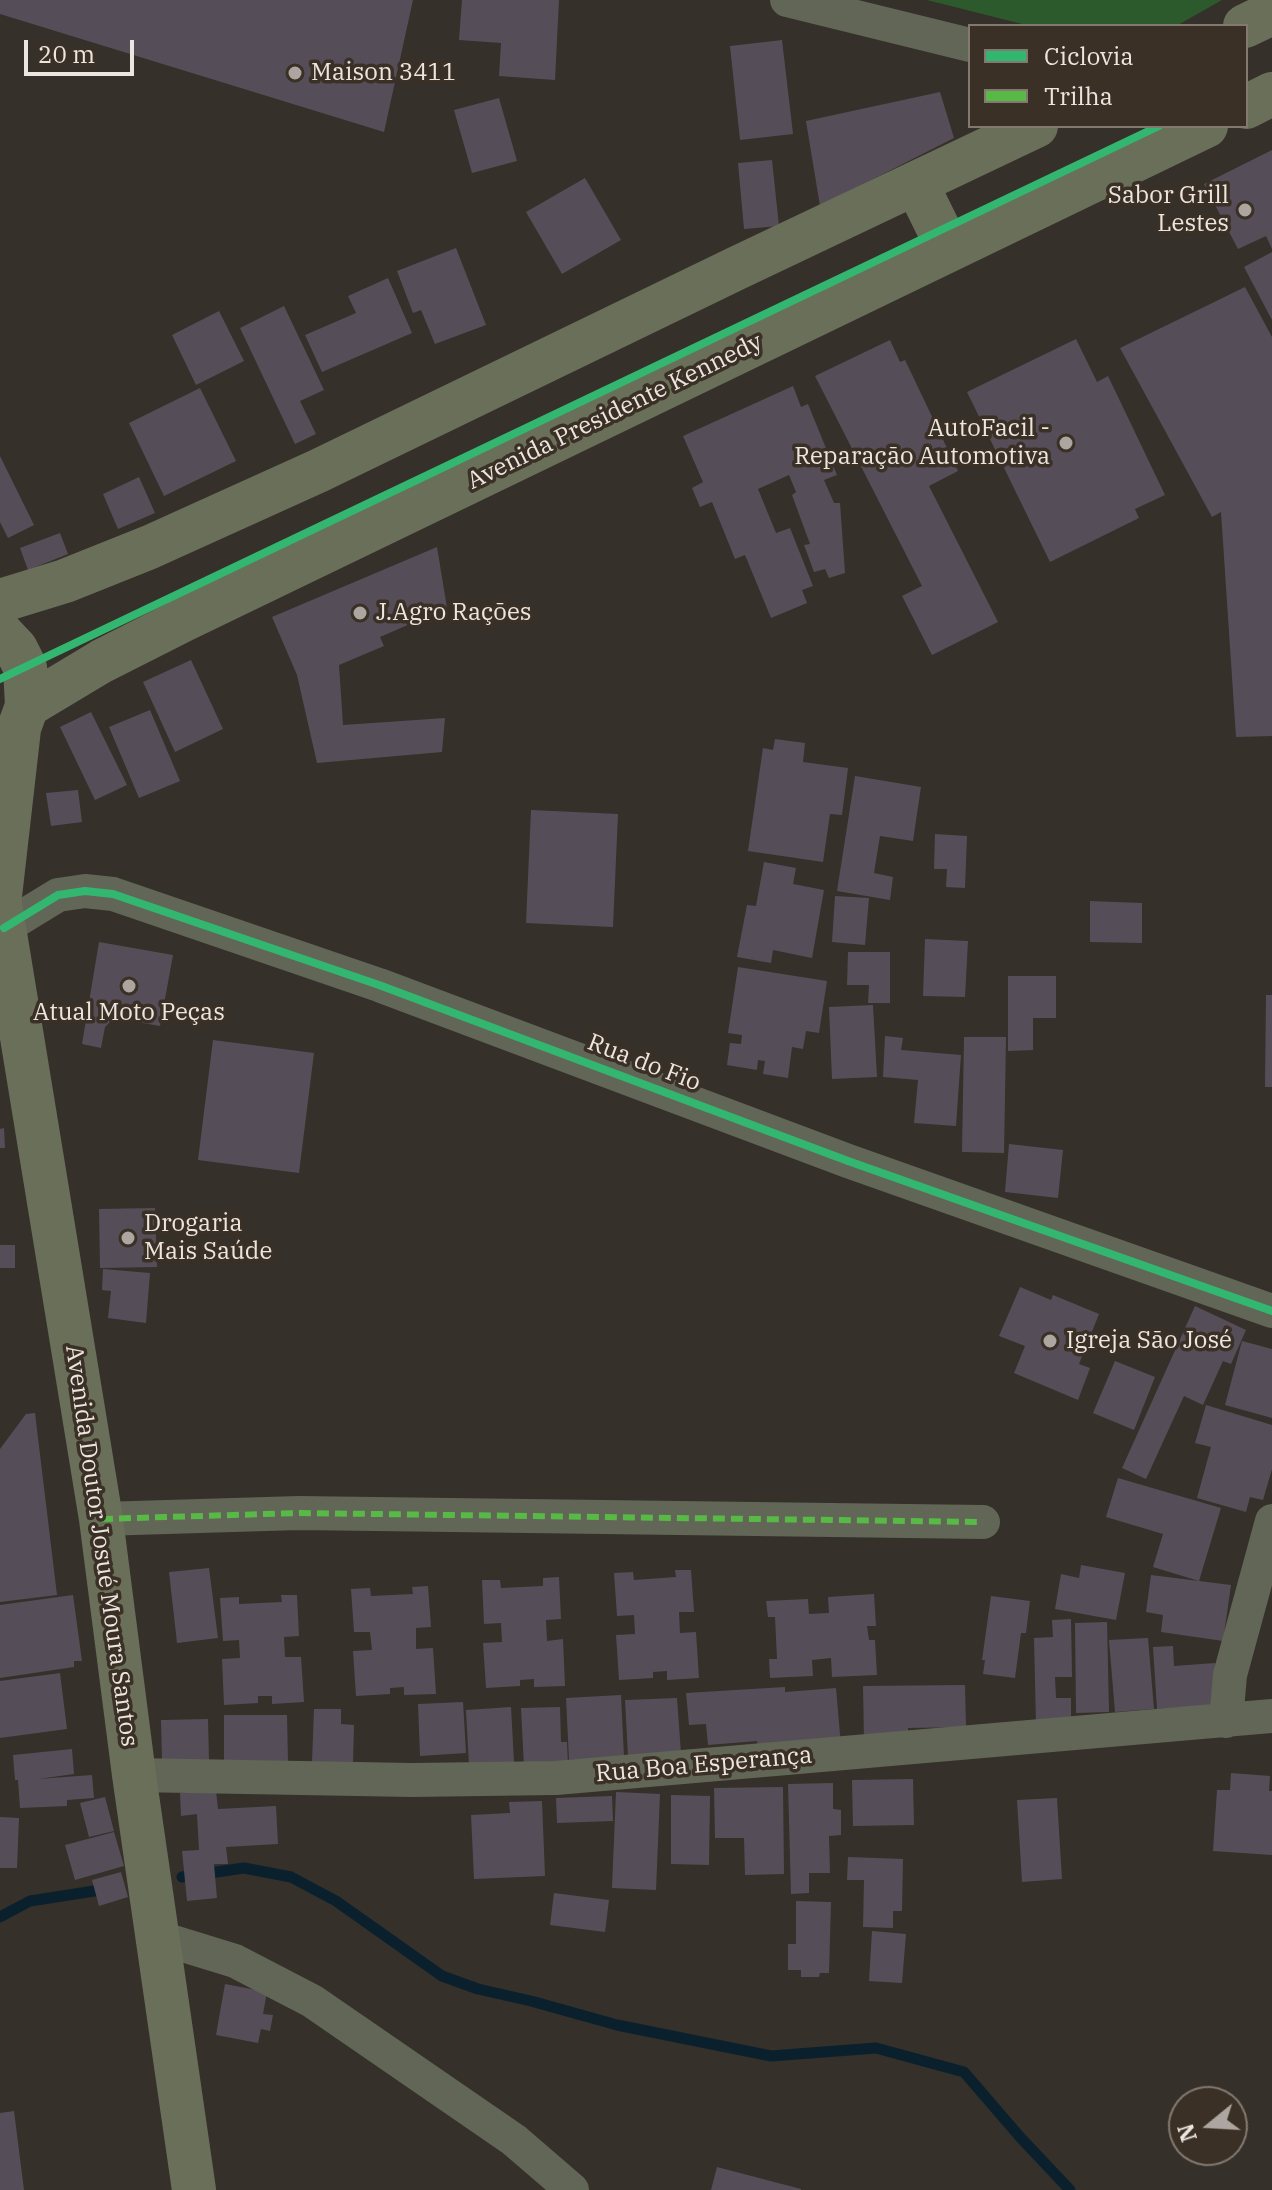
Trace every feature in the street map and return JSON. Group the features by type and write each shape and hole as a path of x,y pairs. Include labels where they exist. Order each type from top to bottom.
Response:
{"main road":[{"path":"1248,25 1272,13"},
{"path":"1248,106 1272,94"},
{"path":"0,601 65,581 178,535 318,471 1032,128"},
{"name":"Avenida Presidente Kennedy","path":"15,729 102,661 1202,128"},
{"path":"916,183 949,250"},
{"path":"0,632 16,649 25,667 27,680 15,729"},
{"name":"Avenida Doutor Josué Moura Santos","path":"15,729 1,909 101,1519 134,1775 194,2190"}],"street":[{"path":"787,0 968,45"},
{"name":"Rua do Fio","path":"1,909 36,907 58,895 85,891 113,894 379,985 848,1161 1272,1311"},
{"path":"101,1519 299,1513 983,1522"},
{"path":"1226,1721 1230,1675 1272,1521"},
{"name":"Rua Boa Esperança","path":"134,1775 412,1780 556,1778 1272,1716"},
{"path":"157,1937 235,1961 312,2001 514,2140 572,2190"}],"green space":[{"path":"927,0 1222,0 1180,24 1022,24"}],"building":[{"name":"Maison 3411","path":"0,0 413,0 384,132 0,14"},
{"path":"462,0 559,0 555,80 499,76 501,43 459,40"},
{"path":"782,40 793,134 740,140 730,46"},
{"path":"940,92 954,138 820,206 806,121"},
{"path":"499,98 517,161 472,173 454,110"},
{"name":"Sabor Grill Lestes","path":"1272,150 1272,249 1266,236 1238,249 1204,184"},
{"path":"772,160 779,226 744,229 738,163"},
{"path":"585,178 621,240 562,274 526,212"},
{"path":"456,248 486,325 435,344 421,310 413,313 397,271"},
{"name":"Sabor Grill Lestes","path":"1272,252 1272,320 1244,267"},
{"path":"388,278 412,333 322,372 305,335 356,313 348,296"},
{"path":"1245,287 1272,337 1272,736 1236,737 1221,512 1212,517 1120,348"},
{"path":"284,306 324,390 300,401 316,434 295,444 240,328"},
{"path":"219,311 244,361 196,385 172,335"},
{"name":"AutoFacil - Reparação Automotiva","path":"1076,339 1097,382 1108,376 1165,495 1135,509 1139,518 1050,562 967,392"},
{"path":"890,340 900,362 905,360 958,471 929,486 998,622 932,655 902,596 922,586 815,376"},
{"path":"793,386 801,407 808,404 837,475 824,480 834,503 840,503 845,573 829,578 825,569 814,572 804,545 810,544 792,495 796,492 789,475 758,489 776,533 790,528 813,586 802,590 807,603 771,618 745,555 735,559 712,502 700,507 692,488 703,482 683,436"},
{"path":"200,388 236,461 164,496 129,423"},
{"path":"0,456 34,525 8,538 0,522"},
{"path":"139,477 155,513 118,529 103,494"},
{"path":"60,533 68,554 28,570 20,548"},
{"name":"J.Agro Rações","path":"437,547 447,608 380,637 384,646 339,665 343,725 445,718 442,752 317,763 297,675 272,617"},
{"path":"191,660 223,729 175,752 143,682"},
{"path":"150,710 180,781 139,798 109,727"},
{"path":"91,712 127,785 95,800 60,727"},
{"path":"775,739 805,743 803,762 848,768 842,815 830,814 823,862 748,851 763,748 773,750"},
{"path":"855,776 921,787 913,841 880,836 874,873 893,877 890,900 837,891"},
{"path":"78,790 82,822 51,826 46,793"},
{"path":"531,810 618,814 613,927 526,923"},
{"path":"935,834 967,836 965,888 946,887 947,869 934,869"},
{"path":"764,862 796,868 793,884 824,890 812,958 773,950 771,963 737,957 747,905 756,906"},
{"path":"835,896 869,898 865,945 832,942"},
{"path":"1090,901 1142,903 1142,943 1090,942"},
{"path":"925,939 968,941 965,997 923,996"},
{"name":"Atual Moto Peças","path":"99,942 173,955 160,1026 114,1018 105,1027 101,1048 82,1044"},
{"path":"848,952 890,952 890,1003 868,1003 869,985 847,985"},
{"path":"738,967 827,981 819,1033 806,1031 803,1049 792,1047 788,1078 763,1074 765,1061 758,1060 757,1070 727,1065 730,1043 741,1044 742,1035 728,1033"},
{"path":"1008,976 1056,976 1056,1018 1033,1018 1033,1050 1008,1051"},
{"path":"1266,995 1272,995 1272,1087 1265,1087"},
{"path":"873,1005 877,1077 832,1079 829,1007"},
{"path":"885,1036 903,1038 901,1050 961,1055 956,1126 914,1123 918,1080 883,1077"},
{"path":"964,1037 1006,1037 1004,1153 962,1152"},
{"path":"213,1040 314,1053 299,1173 198,1160"},
{"path":"4,1128 5,1148 0,1148 0,1129"},
{"path":"1009,1144 1063,1150 1058,1198 1005,1192"},
{"name":"Drogaria Mais Saúde","path":"155,1208 157,1267 100,1268 99,1209"},
{"path":"0,1245 15,1245 15,1268 0,1268"},
{"path":"103,1269 150,1273 146,1323 108,1318 111,1291 102,1290"},
{"name":"Igreja São José","path":"1020,1287 1051,1300 1053,1295 1099,1314 1079,1364 1090,1368 1078,1400 1014,1373 1025,1346 999,1336"},
{"path":"1195,1306 1246,1330 1231,1364 1223,1361 1203,1405 1184,1396 1146,1479 1122,1468"},
{"path":"1242,1341 1272,1349 1272,1418 1225,1405"},
{"path":"1115,1361 1155,1377 1134,1430 1093,1413"},
{"path":"1206,1405 1272,1425 1272,1469 1263,1500 1250,1497 1246,1512 1197,1498 1211,1447 1195,1443"},
{"path":"35,1413 57,1595 0,1602 0,1449 26,1414"},
{"path":"1118,1478 1221,1508 1199,1581 1153,1567 1163,1534 1106,1517"},
{"path":"1081,1565 1125,1573 1116,1620 1055,1609 1061,1574 1079,1578"},
{"path":"209,1568 218,1638 177,1643 169,1572"},
{"path":"675,1570 691,1570 694,1612 679,1612 680,1633 696,1632 699,1678 667,1680 667,1671 653,1672 653,1678 619,1680 616,1635 635,1634 634,1615 617,1616 614,1573 633,1572 634,1580 676,1577"},
{"path":"1151,1575 1231,1585 1223,1641 1161,1632 1163,1615 1146,1612"},
{"path":"559,1577 561,1619 546,1620 547,1641 563,1639 565,1686 534,1687 534,1679 520,1680 520,1686 486,1688 483,1643 502,1642 501,1623 484,1624 482,1580 500,1580 501,1588 543,1586 543,1578"},
{"path":"428,1586 431,1627 416,1628 416,1649 433,1648 436,1694 404,1695 404,1687 390,1688 390,1694 356,1696 353,1651 372,1650 370,1632 354,1632 351,1589 370,1588 371,1596 413,1594 412,1587"},
{"path":"874,1594 876,1626 867,1626 869,1640 875,1640 877,1675 832,1677 831,1658 812,1660 813,1676 770,1678 769,1659 777,1659 775,1617 768,1617 766,1601 808,1599 809,1614 829,1613 828,1597"},
{"path":"73,1595 82,1661 74,1661 74,1667 0,1678 0,1605"},
{"path":"281,1595 297,1595 299,1636 284,1637 285,1657 301,1657 304,1702 272,1704 272,1696 258,1696 258,1703 224,1705 222,1659 240,1658 239,1640 223,1641 220,1598 239,1597 239,1604 282,1602"},
{"path":"991,1596 1030,1601 1026,1633 1021,1633 1015,1678 983,1674 985,1660 982,1660"},
{"path":"1071,1619 1072,1677 1055,1677 1056,1698 1071,1698 1071,1724 1036,1724 1034,1638 1053,1637 1052,1620"},
{"path":"1107,1622 1109,1712 1076,1713 1075,1623"},
{"path":"1148,1638 1154,1709 1115,1712 1109,1640"},
{"path":"1173,1646 1174,1666 1215,1663 1217,1705 1157,1709 1153,1647"},
{"path":"60,1673 67,1729 0,1738 0,1681"},
{"path":"965,1685 966,1727 908,1728 908,1739 864,1740 863,1686"},
{"path":"785,1687 785,1692 836,1688 841,1746 758,1752 757,1741 708,1745 706,1724 689,1725 686,1693"},
{"path":"621,1695 624,1757 569,1760 566,1698"},
{"path":"677,1698 681,1753 628,1756 625,1700"},
{"path":"463,1702 466,1753 420,1756 418,1704"},
{"path":"511,1707 514,1762 469,1765 466,1710"},
{"path":"560,1707 561,1742 567,1742 568,1765 524,1767 521,1708"},
{"path":"314,1709 341,1709 341,1724 354,1725 353,1763 312,1762"},
{"path":"224,1715 287,1715 288,1762 224,1761"},
{"path":"208,1719 209,1760 162,1761 161,1720"},
{"path":"72,1749 74,1774 38,1779 92,1775 94,1798 67,1800 67,1806 20,1808 13,1755"},
{"path":"1231,1773 1270,1776 1272,1855 1213,1851 1217,1790 1230,1790"},
{"path":"913,1779 914,1825 853,1826 852,1780"},
{"path":"833,1783 833,1809 841,1810 841,1835 829,1836 830,1873 809,1873 809,1893 791,1894 788,1784"},
{"path":"783,1787 784,1874 745,1875 744,1838 715,1838 714,1788"},
{"path":"216,1791 218,1809 276,1806 278,1844 226,1847 228,1864 214,1864 217,1898 187,1901 182,1851 199,1850 197,1814 181,1816 180,1793"},
{"path":"616,1792 660,1794 656,1890 612,1888"},
{"path":"671,1795 710,1796 709,1865 671,1864"},
{"path":"612,1796 613,1821 557,1823 556,1798"},
{"path":"105,1797 114,1831 89,1837 80,1803"},
{"path":"1057,1798 1062,1879 1022,1882 1017,1800"},
{"path":"542,1801 545,1876 474,1879 471,1815 510,1813 509,1802"},
{"path":"0,1817 19,1818 17,1868 0,1868"},
{"path":"114,1832 124,1866 75,1880 65,1845"},
{"path":"848,1857 903,1859 902,1911 893,1911 893,1928 863,1927 864,1880 847,1880"},
{"path":"121,1872 128,1897 99,1906 92,1880"},
{"path":"554,1893 609,1900 605,1932 550,1925"},
{"path":"796,1901 831,1902 829,1973 820,1973 819,1977 801,1977 801,1970 788,1970 788,1944 796,1944"},
{"path":"872,1931 906,1934 902,1983 869,1981"},
{"path":"225,1984 267,1992 263,2014 273,2015 270,2031 261,2029 258,2043 216,2035"},
{"path":"14,2111 24,2190 0,2190 0,2113"},
{"path":"717,2167 801,2189 801,2190 711,2190"}],"waterway":[{"path":"182,1877 244,1868 291,1877 336,1901 442,1976 478,1989 617,2025 771,2056 876,2048 964,2072 1070,2190"},
{"path":"0,1917 30,1901 107,1889"}],"marked path":[{"path":"101,1519 299,1513 983,1522"}],"cycle path":[{"path":"0,679 1155,128"},
{"path":"4,928 58,895 85,891 113,894 379,985 848,1161 1272,1311"}],"place":[{"name":"Maison 3411","path":"295,73"},
{"name":"Sabor Grill Lestes","path":"1245,210"},
{"name":"AutoFacil - Reparação Automotiva","path":"1066,443"},
{"name":"J.Agro Rações","path":"360,613"},
{"name":"Atual Moto Peças","path":"129,986"},
{"name":"Drogaria Mais Saúde","path":"128,1238"},
{"name":"Igreja São José","path":"1050,1341"}]}
